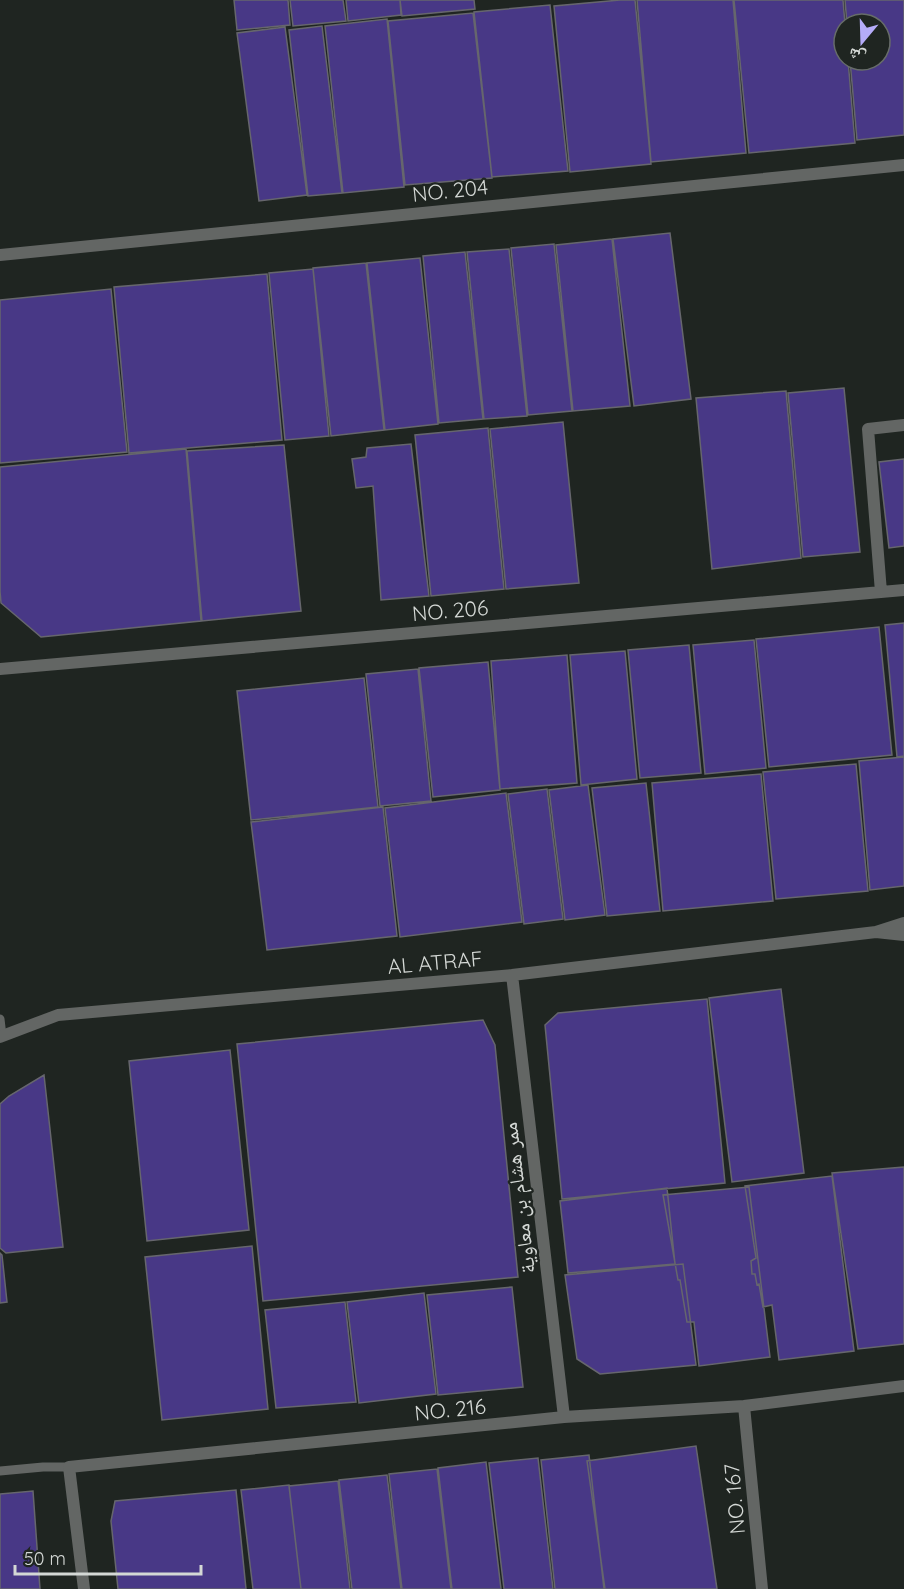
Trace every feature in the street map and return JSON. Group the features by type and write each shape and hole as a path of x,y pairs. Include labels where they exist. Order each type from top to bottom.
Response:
{"street":[{"name":"NO. 204","path":"0,255 904,165"},
{"path":"881,592 868,429 904,425"},
{"name":"NO. 206","path":"0,669 904,590"},
{"name":"AL ATRAF","path":"1,1037 57,1015 512,975 876,932 904,923"},
{"name":"AL ATRAF","path":"876,932 904,935"},
{"name":"ممر هشام بن معاوية","path":"512,975 564,1417"},
{"name":"NO. 216","path":"69,1467 564,1417 744,1406 904,1386"},
{"name":"NO. 167","path":"744,1406 762,1589"},
{"path":"69,1467 84,1589"}],"lane":[{"path":"0,1019 1,1037"},
{"name":"NO. 216","path":"0,1472 43,1467 69,1467"}],"building":[{"path":"234,0 288,0 290,25 237,30"},
{"path":"290,0 343,0 346,21 293,26"},
{"path":"346,0 400,0 401,15 348,21"},
{"path":"400,0 474,0 475,9 402,16"},
{"path":"635,0 651,164 570,172 554,6"},
{"path":"637,0 733,0 746,153 651,162"},
{"path":"734,0 843,0 844,12 832,12 832,72 849,72 855,143 749,153"},
{"path":"845,0 904,0 904,135 857,140 851,72 892,72 892,12 846,12"},
{"path":"550,5 568,171 492,177 474,12"},
{"path":"473,13 492,178 405,185 388,21"},
{"path":"387,19 404,187 343,193 325,26"},
{"path":"322,26 342,193 308,196 289,30"},
{"path":"285,27 307,195 259,201 237,33"},
{"path":"670,233 691,399 634,406 613,239"},
{"path":"612,239 630,406 573,411 556,245"},
{"path":"554,244 572,411 528,415 511,248"},
{"path":"509,249 527,416 484,419 467,252"},
{"path":"465,252 483,419 439,423 423,256"},
{"path":"420,258 438,424 385,430 367,263"},
{"path":"366,263 384,430 331,436 313,268"},
{"path":"313,269 329,436 285,440 269,273"},
{"path":"267,274 282,440 129,453 114,287"},
{"path":"111,289 127,452 0,463 0,300"},
{"path":"844,388 860,552 803,557 788,393"},
{"path":"786,391 801,558 712,569 696,398"},
{"path":"563,422 579,583 506,589 490,429"},
{"path":"488,428 504,589 431,596 415,435"},
{"path":"411,444 429,596 381,600 373,486 356,488 352,459 366,457 367,448"},
{"path":"284,445 301,611 202,621 187,451"},
{"path":"186,449 201,621 41,637 1,603 0,467"},
{"path":"904,459 904,546 889,548 879,462"},
{"path":"904,623 904,756 897,757 885,625"},
{"path":"879,627 892,755 769,767 756,639"},
{"path":"754,640 766,768 705,774 693,645"},
{"path":"689,645 701,773 640,778 628,650"},
{"path":"625,651 637,779 581,785 570,655"},
{"path":"567,655 577,783 500,789 491,661"},
{"path":"488,662 500,790 433,797 419,668"},
{"path":"418,669 431,801 380,806 366,674"},
{"path":"364,678 378,807 251,820 237,691"},
{"path":"904,757 904,886 870,890 859,761"},
{"path":"856,764 868,891 776,899 763,772"},
{"path":"761,774 773,901 663,911 652,783"},
{"path":"646,783 660,911 607,916 592,788"},
{"path":"588,785 605,915 565,920 549,790"},
{"path":"547,789 563,919 524,924 508,794"},
{"path":"506,793 522,922 400,937 385,808"},
{"path":"383,807 397,936 267,950 251,822"},
{"path":"781,989 804,1173 732,1182 709,998"},
{"path":"707,999 725,1183 562,1199 545,1025 558,1013"},
{"path":"483,1020 495,1045 518,1277 263,1301 237,1044"},
{"path":"230,1050 249,1230 147,1241 129,1061"},
{"path":"44,1075 63,1247 6,1253 0,1248 0,1104"},
{"path":"904,1167 904,1344 858,1349 832,1173"},
{"path":"832,1176 854,1351 779,1360 772,1305 763,1307 759,1284 757,1285 755,1274 752,1274 751,1261 756,1258 745,1186"},
{"path":"749,1187 770,1357 699,1366 694,1322 687,1322 663,1195"},
{"path":"667,1188 675,1264 568,1273 560,1201"},
{"path":"252,1246 268,1409 162,1420 145,1257"},
{"path":"0,1253 7,1302 0,1303"},
{"path":"683,1264 696,1365 600,1374 577,1359 565,1275"},
{"path":"512,1287 523,1387 438,1395 427,1295"},
{"path":"424,1293 436,1394 359,1403 347,1302"},
{"path":"345,1302 356,1402 276,1408 265,1310"},
{"path":"696,1446 717,1589 605,1589 587,1461"},
{"path":"589,1455 604,1589 555,1589 541,1460"},
{"path":"538,1458 553,1589 504,1589 489,1463"},
{"path":"486,1462 501,1589 452,1589 438,1468"},
{"path":"437,1469 451,1589 402,1589 389,1474"},
{"path":"387,1475 401,1589 352,1589 339,1480"},
{"path":"338,1481 350,1589 301,1589 289,1486"},
{"path":"289,1485 301,1589 253,1589 241,1490"},
{"path":"236,1490 246,1589 118,1589 111,1521 115,1501"},
{"path":"33,1491 40,1589 0,1589 0,1494"}]}
